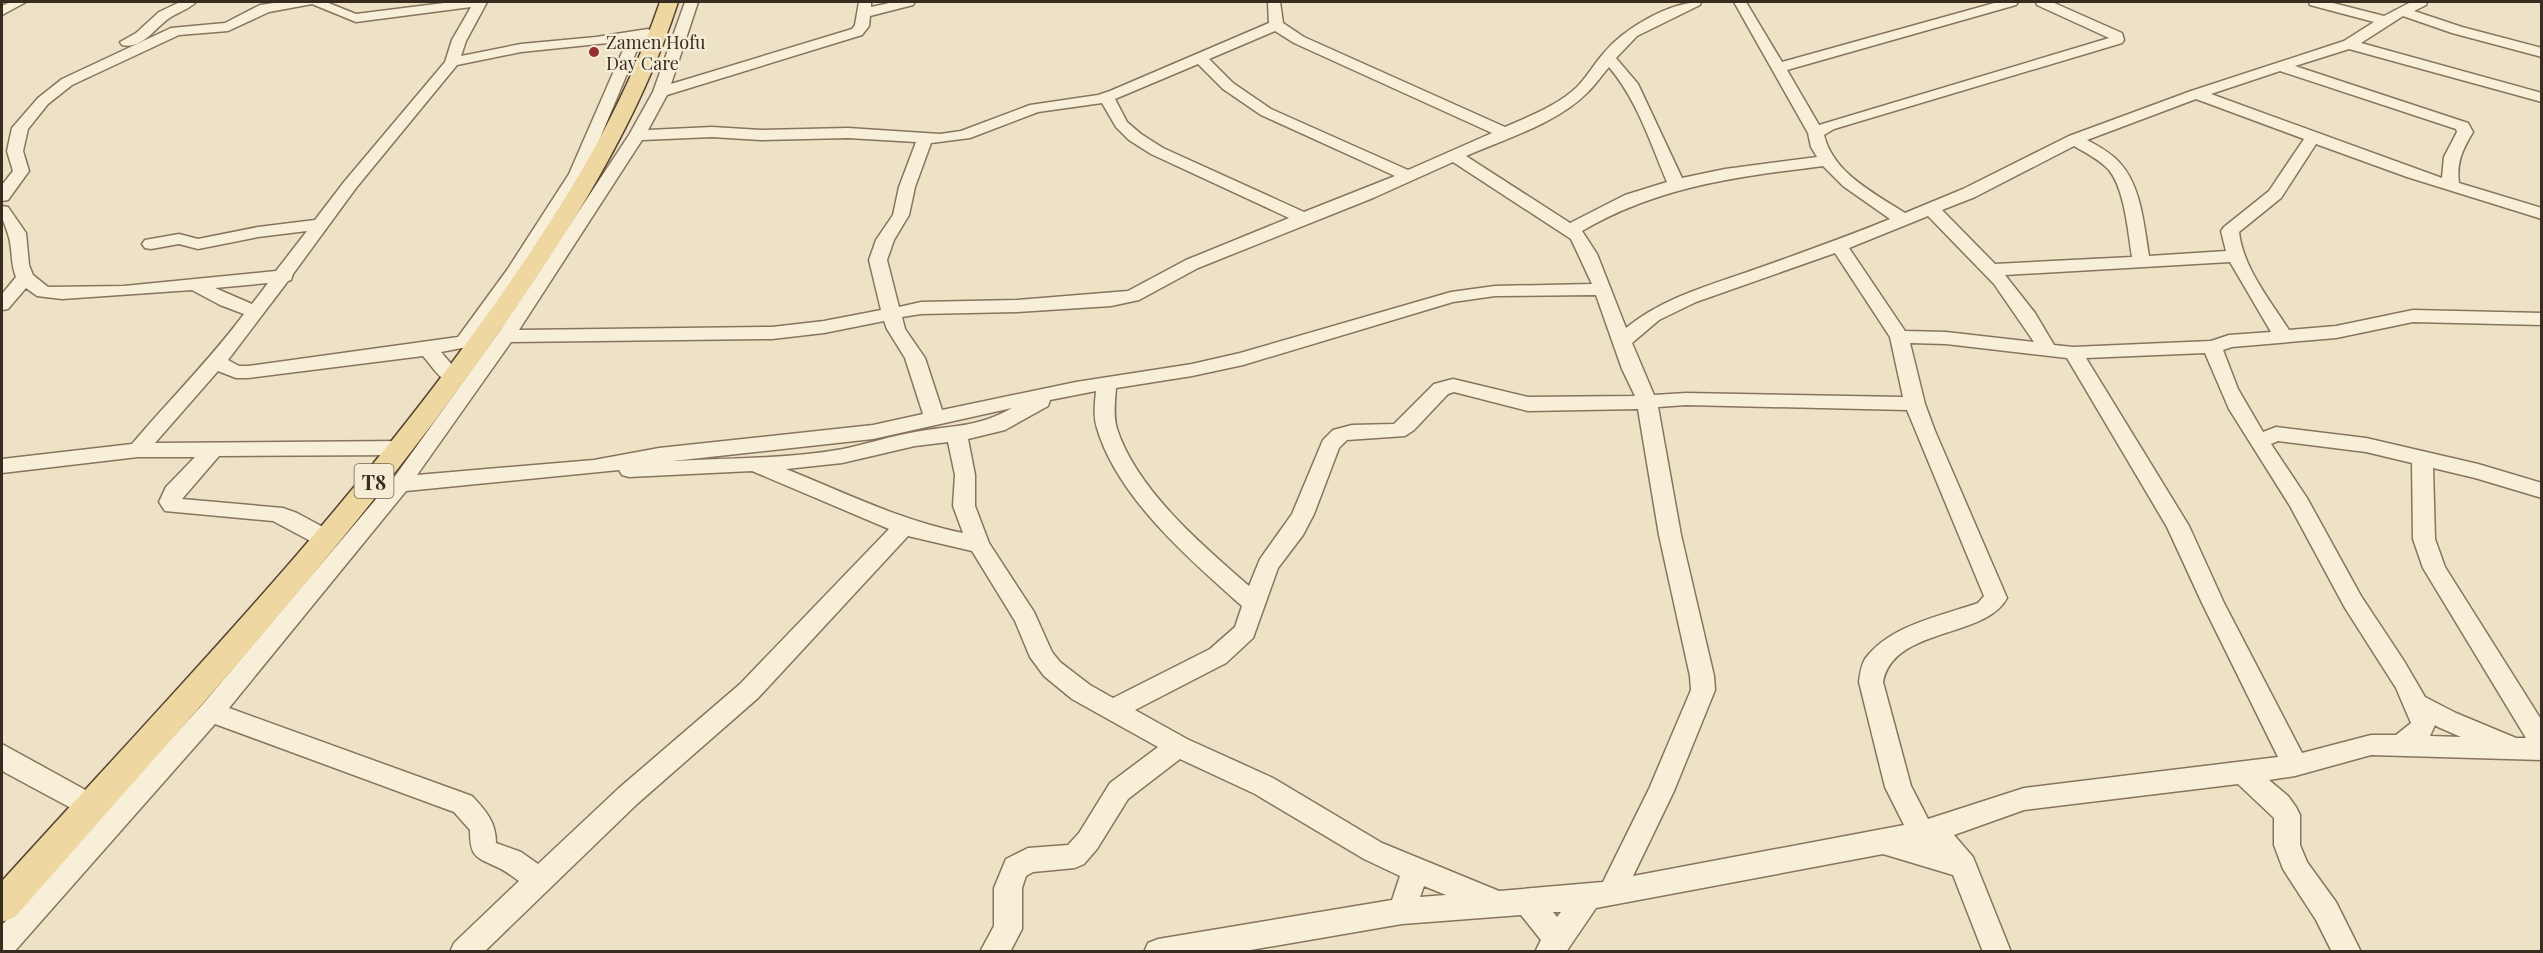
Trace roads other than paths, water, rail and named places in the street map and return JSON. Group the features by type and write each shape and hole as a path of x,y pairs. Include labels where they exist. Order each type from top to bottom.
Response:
{"main road":[{"name":"T8","path":"2,906 326,539 402,448 484,339 591,176 648,32 669,2"}],"street":[{"path":"2,11 19,2"},
{"path":"63,85 70,74 86,61 141,36 164,15 189,2"},
{"path":"2,196 21,171 9,139 43,101 63,85 176,32 228,27 246,20 259,10 306,2"},
{"path":"317,2 356,18 481,2"},
{"path":"138,450 216,362 285,276 350,185 452,62 459,40 481,2"},
{"path":"2,945 211,712 400,484 484,339 637,135 661,92 691,2"},
{"path":"661,92 844,37 862,27 865,7 908,2"},
{"path":"1274,2 1276,25"},
{"path":"194,386 236,372 428,349 484,339 772,333 824,327 921,308 1017,306 1111,300 1133,296 1192,264 1367,194 1507,134 1566,103 1582,90 1608,57 1632,33 1695,2"},
{"path":"1740,2 1816,133 1817,146 1825,161 1841,176 1902,219"},
{"path":"1778,68 2011,2"},
{"path":"1816,133 1828,126 2082,48 2117,40 2117,36 2107,30 2042,2"},
{"path":"2315,2 2386,21"},
{"path":"1622,341 1652,316 1690,298 1839,246 1996,181 2075,139 2196,94 2349,44 2421,2"},
{"path":"2402,11 2448,27 2541,53"},
{"path":"637,135 712,132 761,135 848,133 926,138 964,135 1035,108 1106,97 1139,85 1276,25"},
{"path":"1276,25 1318,50 1507,134"},
{"path":"452,62 521,48 648,32"},
{"path":"2349,44 2541,98"},
{"path":"1199,57 1228,86 1266,112 1407,175"},
{"path":"1608,57 1630,84 1641,103 1676,183"},
{"path":"2282,67 2462,126 2465,132 2453,150 2448,167 2451,184"},
{"path":"2196,94 2414,174 2541,214"},
{"path":"1106,97 1121,124 1135,137 1157,151 1303,218"},
{"path":"2284,337 2237,256 2229,240 2230,231 2275,194 2313,136"},
{"path":"926,138 907,187 901,215 885,240 878,260 896,329 915,358 935,419"},
{"path":"2075,139 2113,165 2119,172 2134,215 2141,261"},
{"path":"1454,155 1578,236 1603,289 1647,401 1653,447 1662,482 1670,535 1702,676 1702,690 1661,791 1600,894 1554,945 1528,903"},
{"path":"1570,230 1595,214 1676,183 1825,161"},
{"path":"1930,208 1990,270 2028,317 2048,350"},
{"path":"2,211 17,233 20,265 15,283 2,305"},
{"path":"151,244 178,239 198,244 258,232 321,224"},
{"path":"1839,246 1899,337 1915,404 1936,461 1996,598 1986,609 1915,634 1887,652 1874,666 1871,682 1898,787 1927,831 1963,866 1997,951"},
{"path":"1990,270 2237,256"},
{"path":"15,283 43,292 62,294 285,276"},
{"path":"193,283 226,301 256,312"},
{"path":"400,484 594,467 658,455 873,432 1054,393 1243,359 1451,297 1495,291 1603,289"},
{"path":"1899,337 1946,338 2073,353 2213,347 2229,341 2361,328 2413,316 2541,319"},
{"path":"2213,347 2220,369 2247,422 2267,438 2359,614 2417,704 2424,723 2418,734 2403,744"},
{"path":"428,349 454,379"},
{"path":"2073,353 2178,526 2213,603 2295,765"},
{"path":"216,362 236,372"},
{"path":"1107,383 1106,426 1125,470 1150,501 1220,575 1253,602"},
{"path":"1112,710 1218,656 1231,646 1245,632 1252,617 1253,602 1268,565 1295,529 1303,514 1330,445 1340,435 1352,432 1398,431 1407,425 1440,389 1453,385 1528,404 1776,400 1915,404"},
{"path":"594,467 649,471 842,456 915,439 957,434 998,425 1054,393"},
{"path":"957,434 965,475 964,506 979,545 1026,618 1042,657 1052,669 1081,692 1112,710 1178,746 1264,786 1326,825 1415,870 1497,903"},
{"path":"2267,438 2330,439 2422,457 2478,471 2541,491"},
{"path":"2,466 138,450 402,448"},
{"path":"212,451 174,492 170,502 173,506 275,513 290,518 326,539"},
{"path":"2422,457 2424,539 2434,568 2536,750"},
{"path":"749,464 799,481 904,527 979,545"},
{"path":"2478,471 2541,482"},
{"path":"464,951 628,796 742,698 904,527"},
{"path":"2417,704 2447,720 2536,750"},
{"path":"211,712 463,804 472,812 483,830 483,846 511,860 540,881"},
{"path":"1158,951 1203,948 1402,911 1497,903 1528,903 1600,894 1882,842 1927,831 2024,799 2295,765 2371,745 2403,744 2536,750"},
{"path":"994,951 1000,945 1008,929 1008,888 1016,868 1028,860 1075,856 1088,841 1119,791 1178,746"},
{"path":"2,755 13,764 91,806"},
{"path":"2243,773 2279,804 2287,815 2288,845 2297,869 2326,911 2347,951"},
{"path":"1882,842 1963,866"},
{"path":"1402,911 1415,870"}],"place":[{"name":"Zamen Hofu Day Care","path":"594,52"}]}
